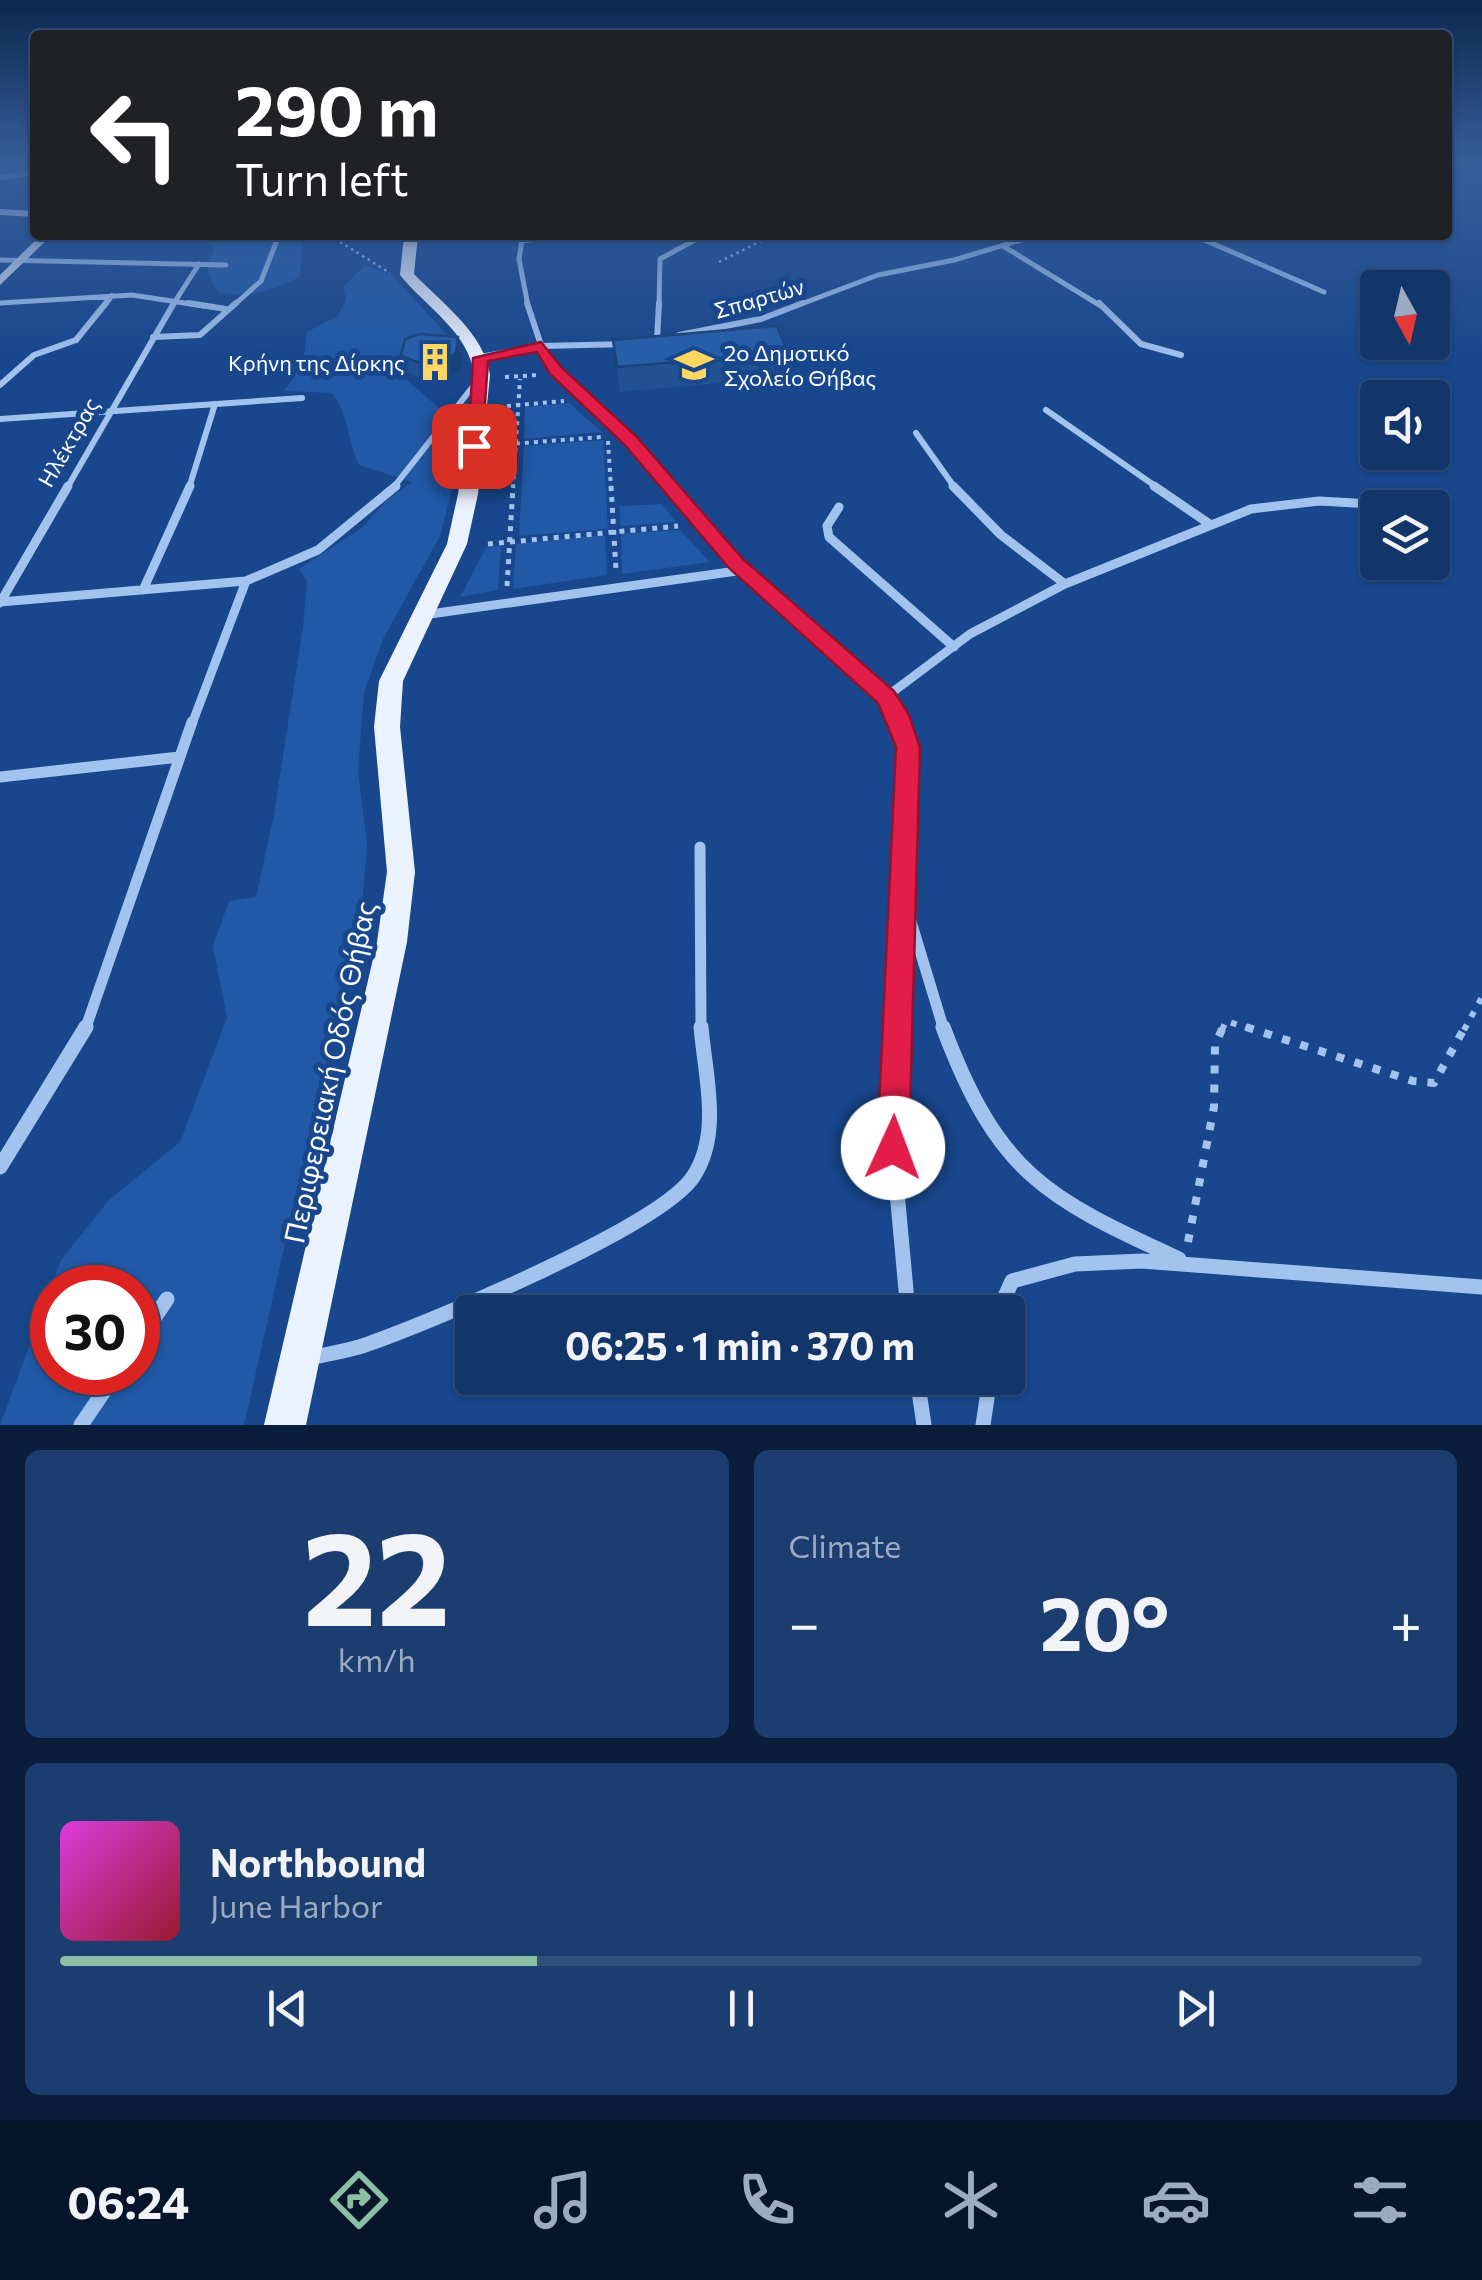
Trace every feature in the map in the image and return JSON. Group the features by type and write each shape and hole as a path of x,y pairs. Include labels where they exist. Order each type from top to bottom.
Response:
{"main road":[{"path":"0,282 42,240"},
{"path":"410,240 407,275 470,341 481,366"},
{"name":"Περιφερειακή Οδός Θήβας","path":"285,1425 392,942 401,872 390,764 390,696 407,642 456,544 468,494 481,366"}],"street":[{"path":"153,336 194,338 265,276 278,240"},
{"path":"522,240 523,292 541,346 556,371 630,440 744,570 886,697 898,715 908,747 893,1148 906,1295"},
{"path":"657,340 664,320 657,291 660,258 694,240"},
{"name":"Σπαρτών","path":"481,366 541,346 600,348 760,319 865,279 1022,240"},
{"path":"1204,240 1324,292"},
{"path":"1003,246 1092,297 1141,344 1180,355"},
{"path":"0,260 226,265"},
{"path":"174,304 200,264"},
{"path":"0,385 27,356 42,347 76,340 112,296"},
{"path":"0,303 147,296 174,304 226,309"},
{"name":"Ηλέκτρας","path":"0,602 174,304"},
{"path":"0,602 246,581 276,574 352,524 419,459 481,366"},
{"path":"0,419 302,398"},
{"path":"143,590 194,477 216,404"},
{"path":"1046,410 1211,525"},
{"path":"916,433 948,484 1022,554 1065,584"},
{"path":"886,697 970,634 1065,584 1274,504 1360,502"},
{"path":"839,507 827,526 830,536 954,647"},
{"path":"423,615 744,570"},
{"path":"0,1167 84,1038 180,757 246,581"},
{"path":"0,777 180,757"},
{"path":"302,1359 363,1346 439,1316 645,1218 693,1178 710,1134 698,1001 700,848"},
{"path":"904,898 938,1010 980,1111 1007,1152 1050,1194 1184,1262"},
{"path":"1006,1295 1012,1282 1047,1266 1184,1262 1276,1274 1482,1287"},
{"path":"160,1309 167,1299"},
{"path":"81,1425 101,1395"},
{"path":"920,1395 924,1425"},
{"path":"982,1425 987,1395"}],"path":[{"path":"336,240 366,262 407,275"},
{"path":"719,262 763,240"},
{"path":"505,604 520,379"},
{"path":"507,406 566,401"},
{"path":"498,445 608,436 617,588"},
{"path":"488,544 678,526"},
{"path":"1184,1262 1214,1107 1215,1045 1226,1021 1413,1082 1434,1082 1482,997"}],"shaded area":[{"path":"206,240 303,240 300,276 260,292 218,292 208,271 215,250"},
{"path":"365,265 392,275 448,336 446,341 402,354 394,369 438,407 453,432 453,486 440,536 383,639 364,693 358,771 367,844 360,934 323,1076 244,1425 0,1425 30,1344 30,1395 160,1395 160,1265 59,1265 109,1200 180,1142 227,1018 213,946 229,901 256,897 274,814 303,627 307,581 299,569 363,527 387,500 412,482 359,465 332,393 284,391 303,364 307,332 338,316 346,299 343,287"},
{"path":"569,403 602,432 524,439 525,407"},
{"path":"603,440 608,529 519,536 524,446"},
{"path":"662,504 676,522 621,526 619,506"},
{"path":"680,530 710,562 622,574 621,534"},
{"path":"605,535 607,575 513,589 516,544"},
{"path":"501,546 498,590 460,597 486,548"}],"building":[{"path":"777,326 788,353 617,367 613,340"},
{"path":"420,334 458,337 456,353 444,361 420,363 401,356 405,339"}],"place":[{"name":"Κρήνη της Δίρκης","path":"435,362"},
{"name":"2ο Δημοτικό Σχολείο Θήβας","path":"694,365"}],"route":[{"path":"474,446 482,384 480,358 541,346 556,371 630,440 736,564 886,697 898,715 908,747 908,814 893,1148"}]}
